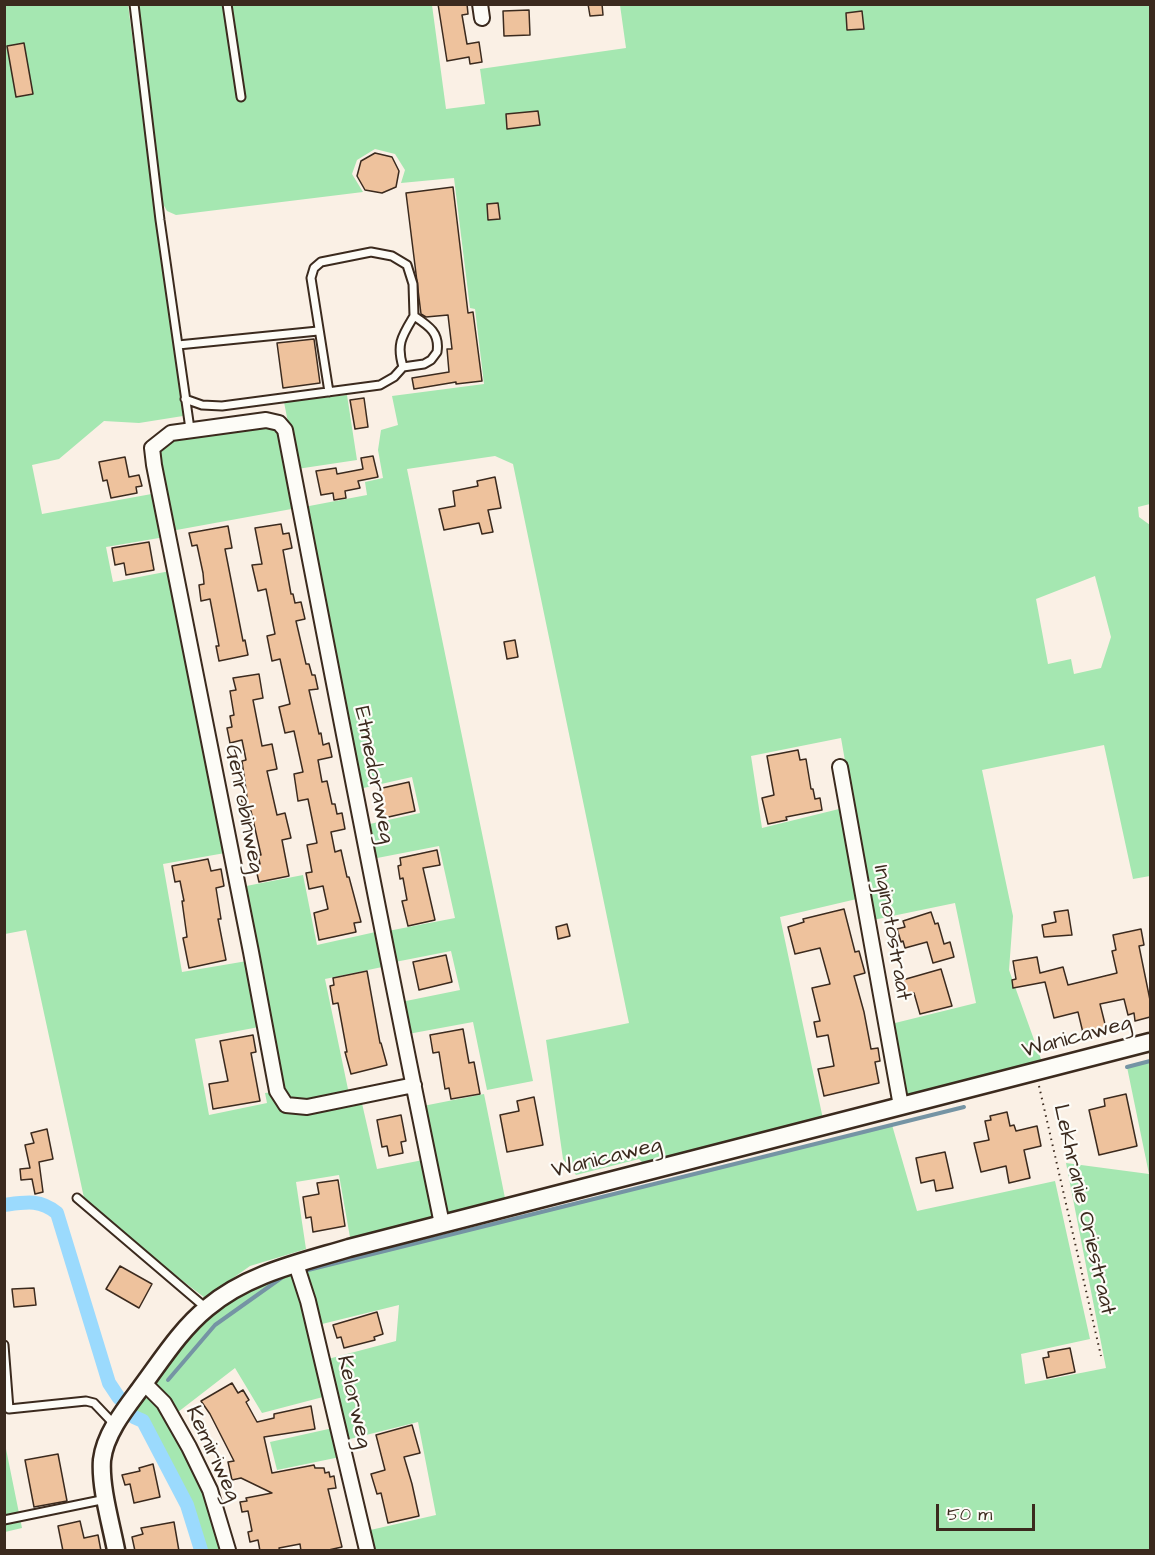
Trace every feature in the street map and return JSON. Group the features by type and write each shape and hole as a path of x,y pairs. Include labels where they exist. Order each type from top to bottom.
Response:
{"street":[{"name":"Etmedoraweg","path":"189,422 266,420 279,423 285,430 442,1224"},
{"name":"Genrobinweg","path":"189,422 158,441 152,448 154,465 277,1091 286,1105 307,1107 414,1085"},
{"name":"Inginotostraat","path":"840,767 901,1106"},
{"name":"Wanicaweg","path":"116,1551 106,1499 102,1460 115,1426 175,1341 206,1308 230,1291 258,1276 442,1224 1150,1042"},
{"name":"Kelorweg","path":"296,1264 308,1301 367,1551"},
{"name":"Kemiriweg","path":"144,1383 164,1403 189,1447 210,1490 228,1551"}],"lane":[{"path":"134,4 189,422"},
{"path":"227,4 241,97"},
{"path":"329,392 311,278 314,268 321,262 371,252 392,256 407,265 413,284 414,316 400,344 399,356 403,367"},
{"path":"185,399 202,405 222,406 380,385 394,377 403,367 424,364 437,352 437,337 427,325 414,316"},
{"path":"178,345 318,332"},
{"path":"76,1198 206,1308"},
{"path":"4,1345 9,1408 86,1401 94,1403 115,1426"},
{"path":"4,1520 106,1499"}],"path":[{"name":"Lekhranie Oriestraat","path":"1036,1072 1101,1356"}],"green space":[{"path":"4,5 128,5 183,416 139,423 104,421 59,459 32,465 42,514 157,493 165,537 106,547 113,582 170,571 225,853 163,864 182,972 247,961 259,1027 195,1039 209,1115 267,1103 265,1093 274,1092 283,1107 361,1099 377,1169 423,1160 433,1212 431,1219 351,1243 339,1175 296,1182 306,1249 250,1266 205,1298 86,1207 26,930 5,934"},
{"path":"137,5 432,5 446,109 485,104 480,69 626,48 620,5 1150,5 1150,504 1138,507 1139,517 1150,525 1150,876 1133,879 1104,745 982,770 1013,916 1009,970 1042,1062 907,1097 903,1093 891,1024 976,1003 955,903 873,920 841,738 751,756 762,828 843,808 861,898 780,917 823,1119 644,1164 639,1159 576,1175 563,1159 546,1040 629,1023 513,464 495,456 407,469 533,1081 487,1090 473,1022 408,1034 401,1002 460,990 451,951 395,962 388,931 455,918 439,846 372,859 365,825 420,813 412,777 359,789 304,507 367,495 365,482 383,478 378,450 381,430 398,425 392,396 484,384 475,309 470,308 454,178 401,183 405,170 395,154 375,149 357,160 352,174 363,192 176,215 167,211 163,204","holes":["1095,576 1111,637 1101,668 1074,674 1071,659 1048,664 1036,599"]},
{"path":"347,395 357,460 297,469 284,402"},
{"path":"270,425 278,427 297,508 171,531 157,448 171,437"},
{"path":"303,875 317,945 380,931 387,966 325,979 349,1094 305,1103 289,1099 279,1087 241,887"},
{"path":"1150,1061 1150,1550 370,1550 366,1531 436,1515 418,1422 346,1440 328,1359 396,1341 399,1305 318,1325 304,1271 892,1125 917,1211 1055,1181 1090,1339 1021,1354 1025,1384 1106,1368 1066,1163 1149,1174 1127,1067"},
{"path":"484,1094 506,1203 453,1216 446,1213 423,1106"},
{"path":"286,1273 295,1278 305,1297 323,1397 262,1413 235,1368 178,1412 155,1381 185,1337 231,1296"},
{"path":"148,1398 155,1402 171,1425 196,1471 206,1492 223,1550 201,1550 187,1505 143,1421 131,1413 141,1399"},
{"path":"333,1428 340,1457 277,1470 270,1442"},
{"path":"4,1439 22,1528 5,1532 4,1532"}],"building":[{"path":"438,4 467,4 468,14 462,15 467,44 479,42 482,62 470,64 469,57 447,61"},
{"path":"588,4 602,4 603,15 590,16"},
{"path":"529,10 530,35 504,36 503,11"},
{"path":"862,11 864,29 847,30 846,13"},
{"path":"24,43 33,94 16,97 7,46"},
{"path":"538,111 540,125 507,129 506,114"},
{"path":"375,153 392,157 399,171 396,187 382,193 365,190 357,176 361,161"},
{"path":"453,187 468,313 473,312 482,381 456,384 456,382 414,389 412,378 449,372 447,349 452,349 448,315 426,317 421,314 406,193"},
{"path":"498,203 500,219 488,220 487,204"},
{"path":"314,339 320,383 283,388 277,343"},
{"path":"364,398 368,427 355,429 350,400"},
{"path":"373,456 378,477 358,481 360,488 345,491 346,498 334,500 333,493 321,495 316,471 336,468 337,474 363,469 361,458"},
{"path":"125,457 129,477 139,475 142,486 136,487 137,493 111,498 107,480 103,481 99,462"},
{"path":"495,477 501,508 488,510 493,532 482,534 479,523 444,530 439,509 455,506 453,491 478,486 477,481"},
{"path":"281,524 283,534 289,533 292,548 283,550 291,594 293,594 295,603 301,602 305,619 296,621 306,664 309,664 312,675 315,675 318,689 309,690 319,734 321,733 323,745 329,743 332,757 318,760 322,782 327,781 332,804 335,804 337,814 342,813 345,829 331,832 335,852 341,850 361,922 354,923 356,932 319,940 314,913 328,909 323,886 309,889 306,873 312,872 307,845 317,843 308,799 298,801 294,774 303,772 294,731 285,733 279,707 290,704 280,659 272,661 267,636 275,634 266,589 258,591 252,565 262,564 255,528"},
{"path":"228,526 232,548 225,549 243,641 245,640 248,655 219,661 216,646 219,646 210,599 201,601 199,585 204,584 203,573 197,545 192,546 189,533"},
{"path":"149,542 154,570 126,575 124,563 115,565 112,548"},
{"path":"515,640 518,657 507,659 504,642"},
{"path":"259,674 263,698 253,700 262,746 272,744 277,769 267,771 277,815 285,813 291,838 282,840 289,876 259,882 255,865 260,864 258,855 261,855 251,811 244,813 241,798 247,797 242,761 246,760 242,740 230,743 227,728 232,727 230,716 234,715 230,691 236,690 233,678"},
{"path":"798,750 800,760 806,759 811,789 813,789 815,799 820,798 822,810 786,817 787,820 768,824 762,798 774,795 767,756"},
{"path":"409,782 415,811 384,818 378,789"},
{"path":"437,850 440,865 423,868 435,920 408,926 402,901 407,900 403,878 400,879 398,866 401,865 400,858"},
{"path":"208,859 211,871 221,869 224,886 216,888 221,919 218,919 226,960 189,968 183,938 187,937 182,901 184,901 180,881 175,882 172,866"},
{"path":"844,909 855,952 859,951 865,973 854,976 871,1049 878,1048 880,1061 875,1062 879,1083 824,1096 818,1069 834,1066 828,1035 817,1037 814,1022 820,1021 812,988 830,984 820,948 795,954 788,927 804,922 803,919"},
{"path":"1068,910 1072,935 1044,937 1042,925 1056,922 1054,912"},
{"path":"931,912 935,924 938,923 944,944 950,942 954,957 933,963 927,942 905,948 897,929 905,927 903,921"},
{"path":"567,924 570,936 558,939 556,927"},
{"path":"1141,929 1144,945 1139,946 1150,1000 1150,1017 1135,1021 1134,1013 1128,1015 1124,999 1100,1004 1107,1032 1084,1037 1078,1012 1054,1018 1045,982 1013,988 1012,980 1016,979 1013,961 1037,957 1040,973 1063,967 1068,985 1117,973 1112,951 1116,950 1113,935"},
{"path":"446,955 452,982 419,990 413,962"},
{"path":"941,969 952,1006 920,1014 914,993 904,996 899,981"},
{"path":"367,971 380,1043 387,1065 351,1074 345,1052 347,1052 338,1003 333,1004 330,986 334,985 333,978"},
{"path":"463,1029 469,1063 474,1062 480,1094 451,1099 449,1088 445,1089 439,1052 433,1053 430,1035"},
{"path":"253,1035 256,1052 251,1053 260,1101 213,1109 209,1084 228,1081 220,1041"},
{"path":"1126,1094 1137,1146 1099,1155 1089,1110 1105,1106 1104,1099"},
{"path":"534,1097 543,1145 507,1152 500,1115 519,1111 517,1101"},
{"path":"1007,1112 1010,1126 1014,1125 1016,1131 1037,1126 1041,1146 1024,1150 1030,1178 1009,1183 1006,1166 981,1172 974,1143 989,1140 985,1121 991,1120 990,1116"},
{"path":"401,1115 406,1141 401,1142 403,1153 389,1156 387,1146 382,1147 377,1120"},
{"path":"47,1129 53,1159 39,1162 43,1192 35,1194 32,1179 21,1180 20,1169 30,1168 25,1145 34,1143 31,1133"},
{"path":"945,1152 953,1188 936,1191 934,1180 921,1183 916,1158"},
{"path":"338,1180 345,1226 313,1232 311,1217 306,1218 303,1197 319,1194 317,1183"},
{"path":"120,1266 152,1284 139,1308 106,1289"},
{"path":"34,1288 36,1305 14,1307 12,1289"},
{"path":"377,1312 383,1334 374,1337 375,1340 344,1348 341,1337 337,1338 333,1325"},
{"path":"1070,1348 1075,1372 1047,1378 1043,1358 1049,1357 1048,1352"},
{"path":"232,1383 238,1393 243,1390 249,1400 246,1402 257,1422 274,1418 274,1414 311,1406 315,1429 264,1437 272,1473 314,1465 315,1468 324,1468 325,1473 329,1472 330,1477 334,1476 336,1488 328,1489 342,1547 324,1551 301,1551 300,1544 279,1548 280,1551 260,1551 258,1540 250,1542 248,1532 252,1531 248,1511 242,1512 240,1502 247,1501 246,1498 272,1493 241,1478 232,1480 228,1462 234,1461 201,1401"},
{"path":"412,1425 420,1453 404,1457 419,1516 388,1523 381,1493 377,1494 371,1474 385,1470 376,1435"},
{"path":"58,1454 67,1501 34,1507 25,1460"},
{"path":"153,1464 160,1497 134,1503 130,1484 125,1485 122,1475 140,1471 139,1468"},
{"path":"80,1521 84,1538 98,1535 101,1551 63,1551 58,1526"},
{"path":"174,1522 179,1551 135,1551 132,1537 143,1534 141,1528"}],"waterway":[{"path":"1127,1067 1150,1061"},
{"path":"304,1271 964,1107"},
{"path":"4,1205 39,1204 57,1213 109,1383 119,1398"},
{"path":"168,1380 215,1325 284,1276"},
{"path":"134,1417 143,1421 187,1505 201,1550"}]}
